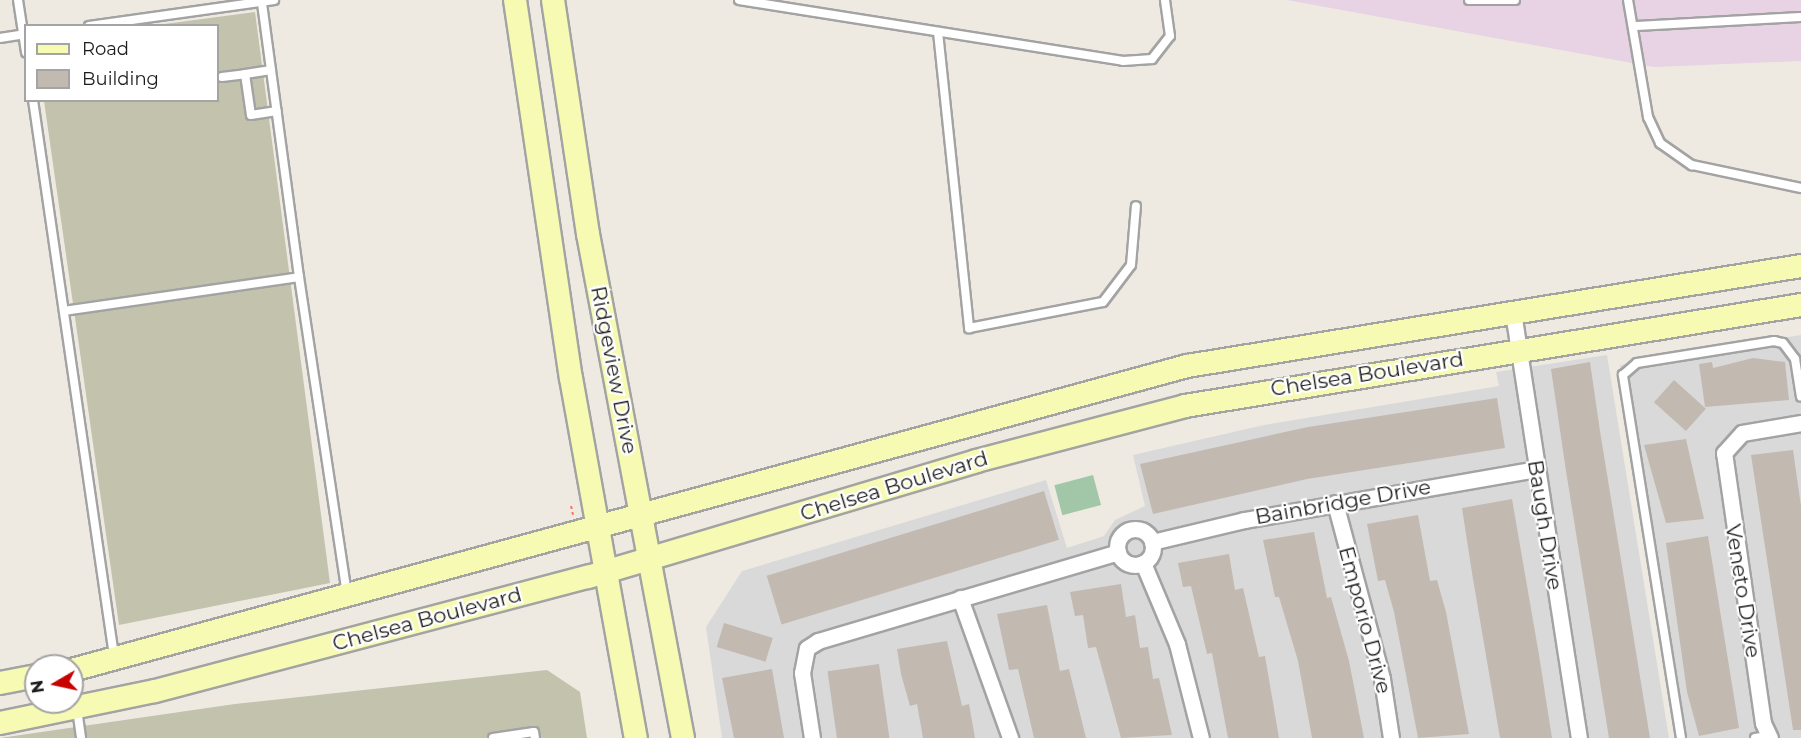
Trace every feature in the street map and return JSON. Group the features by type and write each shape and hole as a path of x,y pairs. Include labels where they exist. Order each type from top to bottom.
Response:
{"main road":[{"name":"Ridgeview Drive","path":"515,0 571,378 636,738"},
{"name":"Ridgeview Drive","path":"552,0 588,234 651,558 683,738"},
{"name":"Chelsea Boulevard","path":"84,667 348,598 642,512 1187,366 1793,267"},
{"name":"Chelsea Boulevard","path":"84,708 606,572 976,461 1185,406 1801,305"},
{"path":"0,683 24,678"},
{"name":"Chelsea Boulevard","path":"0,723 53,714"}],"street":[{"name":"Baugh Drive","path":"1513,312 1579,738"},
{"name":"Veneto Drive","path":"1764,737 1723,462 1727,444 1742,433 1801,423"},
{"name":"Bainbridge Drive","path":"1152,542 1335,503 1536,470"},
{"name":"Emporio Drive","path":"1335,503 1382,679 1391,738"},
{"path":"1132,530 1144,531 1152,542 1153,552 1143,563 1130,565 1118,552 1122,535 1132,530"},
{"path":"812,738 802,673 807,648 960,598 1118,552"},
{"path":"1143,563 1177,644 1201,738"},
{"path":"960,598 1010,738"}],"lane":[{"path":"0,38 24,34 18,0"},
{"path":"103,24 274,0"},
{"path":"740,0 774,3 1123,61 1152,59 1170,36 1165,0"},
{"path":"1468,0 1515,0"},
{"path":"1628,0 1636,26 1648,117 1667,151 1692,165 1801,188"},
{"path":"262,2 299,277 348,598"},
{"path":"1636,26 1801,17"},
{"path":"938,32 969,328 1102,302 1131,266 1136,206"},
{"path":"222,77 271,70"},
{"path":"245,74 251,115 277,111"},
{"path":"33,102 115,660"},
{"path":"64,311 299,277"},
{"path":"1681,738 1623,375 1637,363 1774,341 1783,343 1795,359 1801,397"},
{"path":"78,714 81,738"},
{"path":"493,738 534,732 535,738"}],"shaded area":[{"path":"1287,0 1801,0 1801,61 1654,67"},
{"path":"255,12 330,583 119,625 44,102 219,102 219,24 165,24"},
{"path":"1801,335 1801,738 1680,738 1620,365"},
{"path":"1607,355 1669,738 722,738 706,627 742,571 1046,480 1067,548 1104,536 1115,520 1145,506 1133,455 1264,425 1499,386 1496,372"},
{"path":"547,670 580,692 587,738 0,738 235,704"}],"green space":[{"path":"1093,475 1101,505 1062,515 1054,485"}],"building":[{"path":"1753,358 1785,362 1789,400 1705,407 1699,364 1712,362 1713,368"},
{"path":"1590,362 1650,738 1609,738 1566,471 1551,369"},
{"path":"1674,380 1706,409 1686,431 1654,402"},
{"path":"1497,398 1505,448 1307,479 1153,514 1140,464 1308,427"},
{"path":"1686,439 1704,519 1666,523 1644,445"},
{"path":"1793,450 1801,506 1801,730 1793,730 1751,455"},
{"path":"1044,491 1059,540 782,625 767,576"},
{"path":"1512,499 1552,738 1500,738 1472,573 1462,508"},
{"path":"1418,515 1430,581 1437,580 1446,612 1469,734 1418,738 1394,612 1385,580 1378,581 1367,524"},
{"path":"1314,532 1327,598 1331,597 1349,661 1364,738 1312,738 1298,661 1279,597 1275,597 1263,540"},
{"path":"1708,536 1739,728 1699,736 1687,692 1666,543"},
{"path":"1229,554 1235,590 1243,588 1259,657 1265,656 1279,738 1228,738 1212,653 1207,654 1191,586 1183,587 1178,563"},
{"path":"1121,584 1126,617 1135,615 1140,648 1148,647 1153,679 1159,678 1172,735 1121,738 1096,647 1088,648 1083,615 1075,616 1070,592"},
{"path":"1047,605 1060,671 1069,669 1086,738 1034,738 1018,669 1009,670 997,614"},
{"path":"724,623 773,638 765,662 717,647"},
{"path":"947,641 962,706 969,704 975,738 923,738 917,704 910,706 897,649"},
{"path":"879,664 889,738 837,738 828,671"},
{"path":"772,669 784,738 734,738 722,678"}]}
